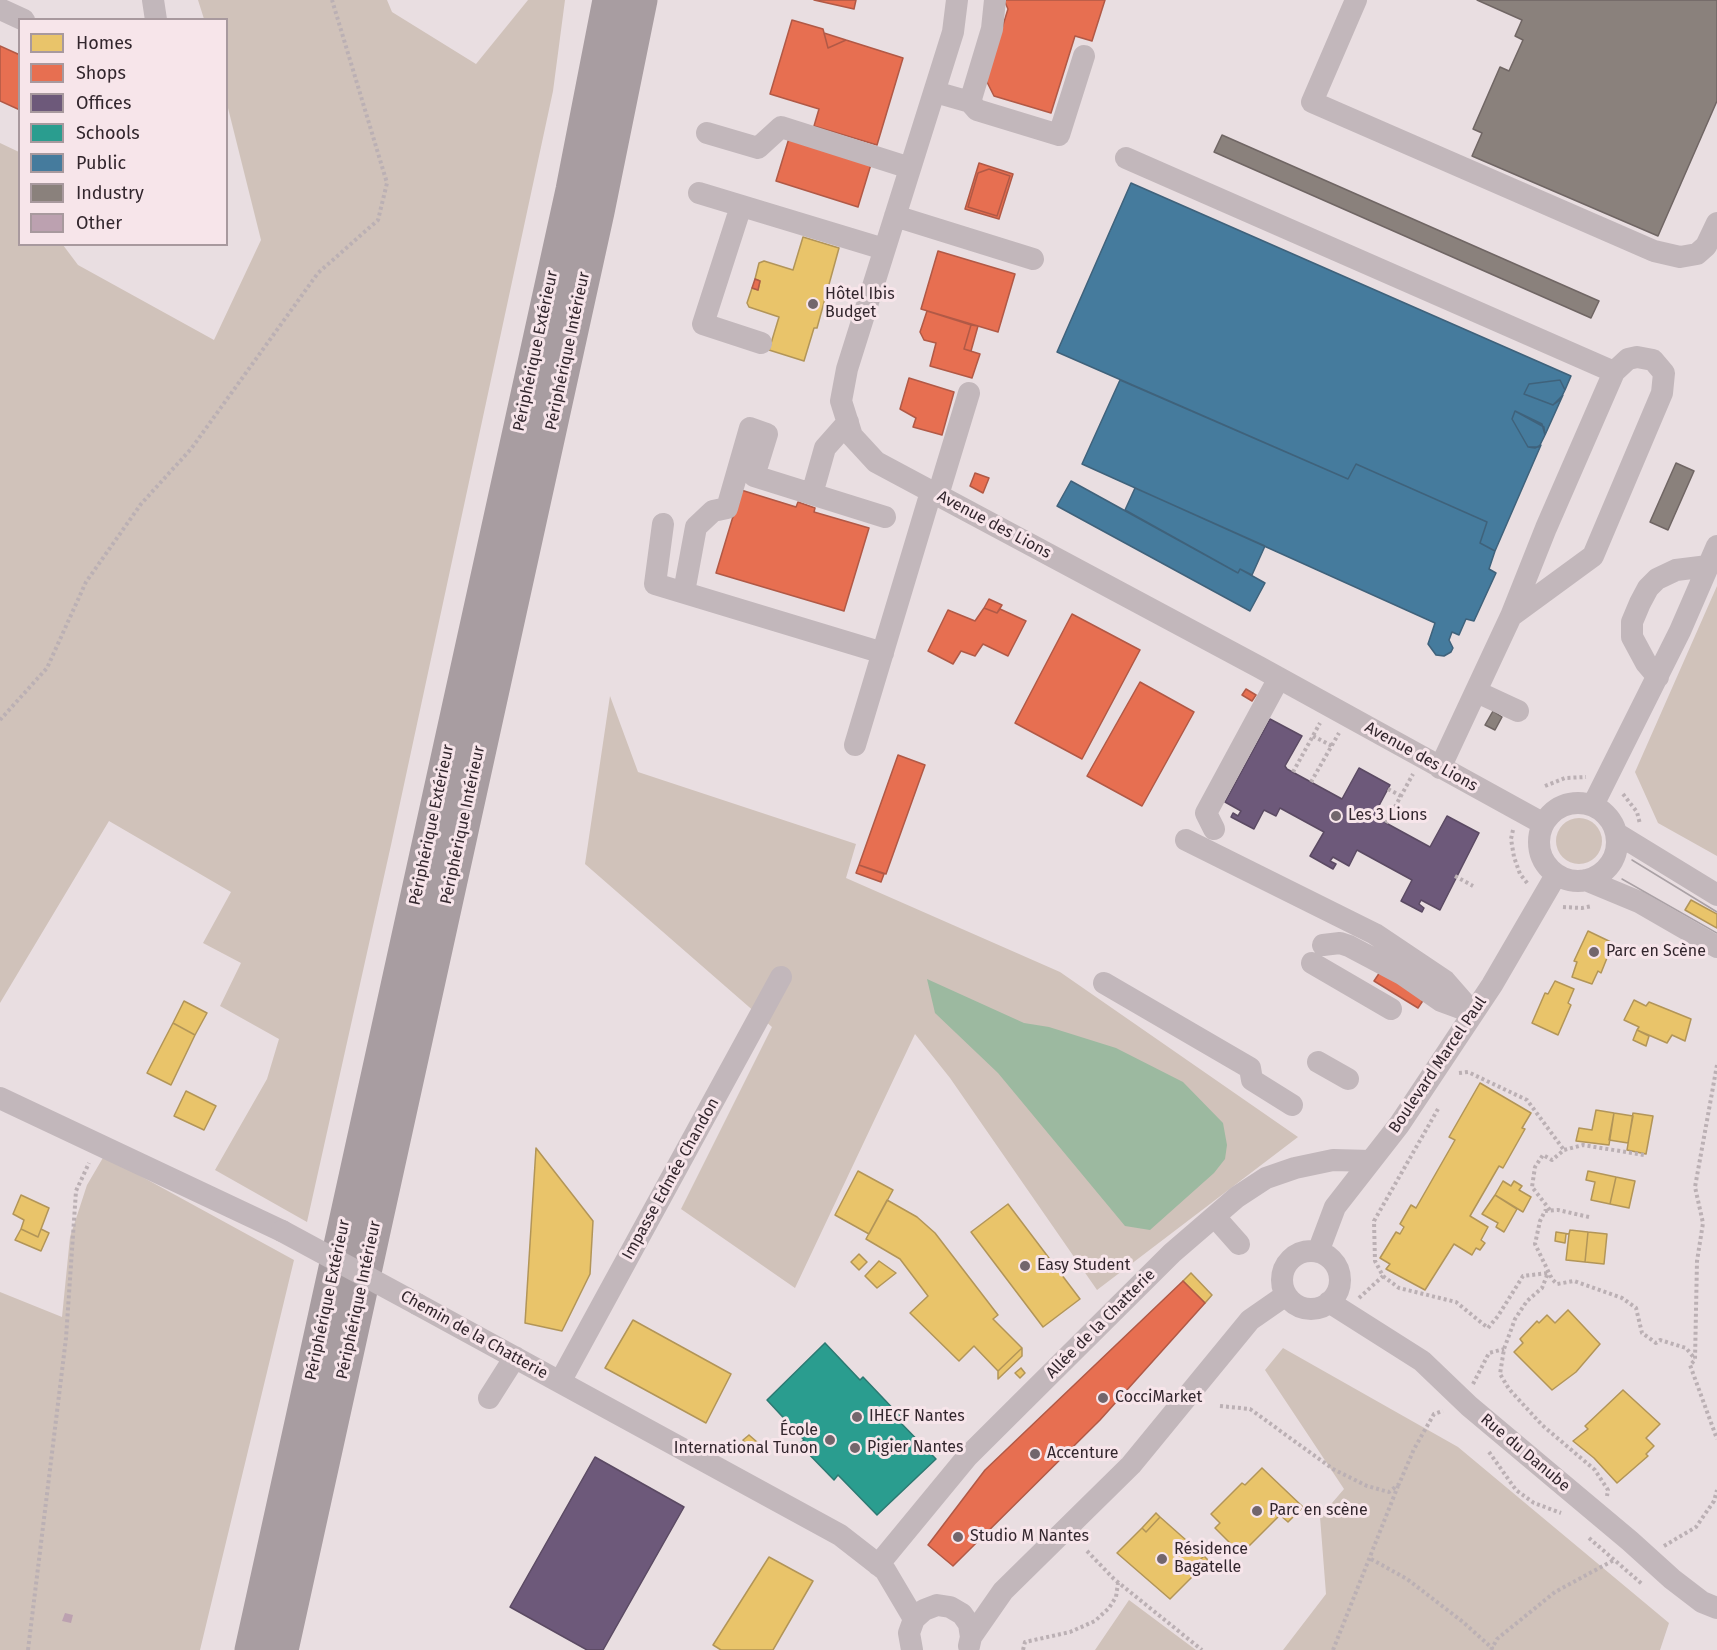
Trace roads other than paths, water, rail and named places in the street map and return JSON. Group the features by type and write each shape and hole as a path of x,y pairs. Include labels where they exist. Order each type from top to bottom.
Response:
{"highway":[{"name":"Périphérique Extérieur","path":"250,1650 572,190 609,0"},
{"name":"Périphérique Intérieur","path":"282,1650 601,202 641,0"}],"street":[{"path":"153,0 156,18"},
{"name":"Avenue des Lions","path":"957,0 953,32 847,369 841,401 852,436 876,462 1279,678 1542,823"},
{"path":"970,102 992,29 995,0"},
{"path":"1356,0 1312,102 1654,251 1680,257 1697,254 1706,246 1717,223"},
{"path":"0,9 20,18"},
{"path":"934,92 970,102 977,110 1059,135 1084,56"},
{"path":"707,133 758,148 781,127 910,168"},
{"path":"1126,158 1614,372"},
{"path":"699,193 885,249"},
{"path":"741,206 703,324 761,343"},
{"path":"895,216 1033,259"},
{"path":"1431,763 1477,692 1614,372 1628,359 1637,357 1653,360 1664,373 1662,393 1593,556 1511,616"},
{"path":"855,745 883,652 969,393"},
{"path":"812,494 825,448 848,422"},
{"path":"684,592 696,527 712,511 727,508 750,428 767,434 754,476 885,517"},
{"path":"663,524 655,584 883,652"},
{"path":"1658,677 1646,663 1632,637 1632,622 1640,603 1648,588 1657,579 1713,556"},
{"path":"1593,805 1658,677 1713,556"},
{"path":"1214,829 1206,813 1279,678"},
{"path":"1477,692 1518,711"},
{"path":"1586,880 1602,873 1611,862 1617,849 1616,833 1608,816 1593,805 1581,802 1566,804 1556,808 1542,823 1538,837 1539,849 1544,862 1556,875 1571,880 1586,880 1639,902 1717,947"},
{"path":"1616,833 1717,895"},
{"path":"1186,840 1375,934 1396,961 1441,1001 1473,1013"},
{"name":"Boulevard Marcel Paul","path":"1318,1252 1335,1207 1399,1125 1473,1013 1556,875"},
{"path":"1391,1009 1317,954 1340,943 1396,961"},
{"name":"Impasse Edmée Chandon","path":"560,1382 781,976"},
{"path":"1104,983 1250,1068 1251,1080 1292,1105"},
{"path":"1317,1062 1348,1079"},
{"name":"Chemin de la Chatterie","path":"0,1098 282,1231 840,1535 885,1570 914,1619"},
{"name":"Allée de la Chatterie","path":"878,1565 967,1457 1172,1254 1237,1197 1266,1179 1295,1168 1333,1160 1371,1161"},
{"path":"1215,1217 1239,1244"},
{"path":"1306,1251 1318,1252 1329,1257 1337,1268 1340,1280 1337,1292 1329,1302 1318,1308 1306,1309 1295,1304 1286,1295 1282,1285 1282,1273 1287,1263 1296,1255 1306,1251"},
{"path":"970,1643 1004,1591 1131,1465 1250,1320 1286,1295"},
{"name":"Rue du Danube","path":"1329,1302 1422,1361 1456,1405 1593,1510 1695,1596 1717,1608"},
{"path":"489,1398 515,1358"},
{"path":"962,1614 1004,1591"},
{"path":"912,1650 909,1633 914,1619 924,1610 937,1605 950,1607 962,1614 969,1624 970,1643"}],"tram line":[{"path":"1632,860 1717,912"},
{"path":"1622,879 1717,933"}],"place":[{"name":"Hôtel Ibis Budget","path":"813,304"},
{"name":"Les 3 Lions","path":"1336,816"},
{"name":"Parc en Scène","path":"1594,952"},
{"name":"Easy Student","path":"1025,1266"},
{"name":"CocciMarket","path":"1103,1398"},
{"name":"IHECF Nantes","path":"857,1417"},
{"name":"École International Tunon","path":"830,1440"},
{"name":"Pigier Nantes","path":"855,1448"},
{"name":"Accenture","path":"1035,1454"},
{"name":"Parc en scène","path":"1257,1511"},
{"name":"Studio M Nantes","path":"958,1537"},
{"name":"Résidence Bagatelle","path":"1162,1559"}]}
